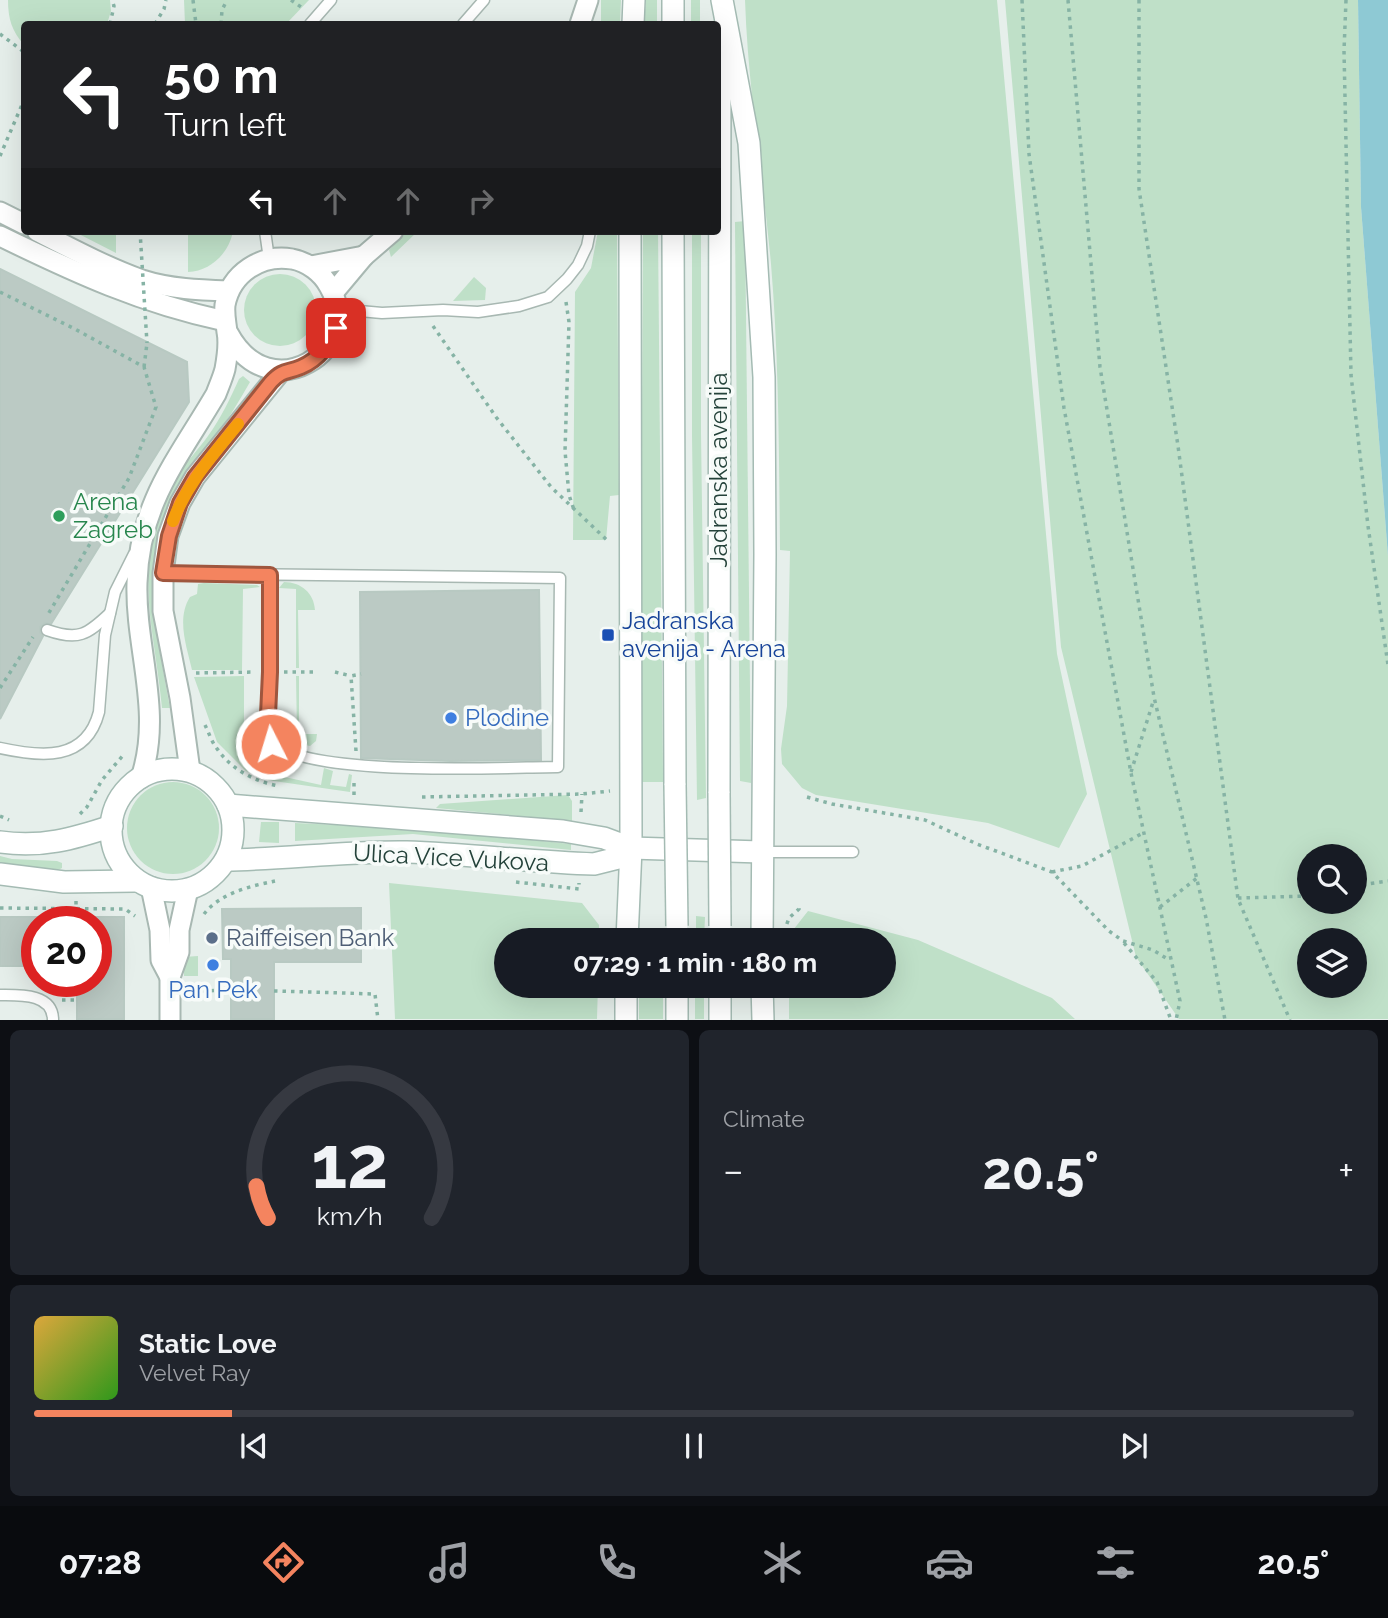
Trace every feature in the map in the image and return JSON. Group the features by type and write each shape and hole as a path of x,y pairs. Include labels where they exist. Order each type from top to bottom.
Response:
{"main road":[{"path":"633,21 635,0"},
{"path":"673,0 673,21"},
{"path":"721,0 749,143 764,377 765,554 761,852 771,928"},
{"name":"Jadranska avenija","path":"721,0 721,21"},
{"path":"628,928 631,848 630,235"},
{"name":"Jadranska avenija","path":"673,235 677,928"},
{"name":"Jadranska avenija","path":"720,235 720,928"},
{"path":"0,874 64,882 143,884 173,891 188,889 207,880 226,860 233,840 234,822 229,805 221,792 208,780 190,771 161,770 141,778 120,799 111,826 117,854 126,872 143,884"},
{"name":"Ulica Vice Vukova","path":"229,805 563,831 604,838 631,848 761,852"},
{"path":"0,842 51,844 72,840 111,826"},
{"name":"Ulica Vice Vukova","path":"226,860 408,852 594,864 618,858 631,848"},
{"path":"626,998 626,1020"},
{"path":"677,998 677,1020"},
{"path":"720,998 720,1020"},
{"path":"762,998 763,1020"}],"street":[{"path":"583,21 588,0"},
{"path":"0,212 21,223"},
{"path":"45,235 93,260 144,280 183,289 229,291"},
{"path":"335,301 364,256 388,235"},
{"path":"0,236 83,276 226,327 236,349 248,360 264,368 281,371 300,368 316,359 328,345 336,328 335,301 325,278 311,266 298,260 283,258 269,259 252,265 239,276 229,291 225,306 226,327 225,369 216,394 159,488 142,538 137,596 148,682 149,717 148,748 141,778"},
{"path":"311,266 364,256"},
{"path":"190,771 180,698 163,611 163,573 173,521 191,484 281,371"},
{"path":"143,884 160,930 161,960 170,977"},
{"path":"170,1020 170,977 179,952 179,930 188,889"}],"lane":[{"path":"313,21 331,0"},
{"path":"466,21 484,0"},
{"path":"266,235 269,259"},
{"path":"335,301 382,313 443,310 478,312 519,306 548,297 567,279 578,265 589,235"},
{"path":"0,748 25,753 59,753 89,735 99,712 105,635 115,592 142,538"},
{"path":"163,573 559,578 558,767 356,766 278,749 267,737 270,575"},
{"path":"42,630 64,636 81,635 91,631 110,613"},
{"path":"761,852 853,852"},
{"path":"0,995 29,995 39,999 49,1006 52,1020"}],"path":[{"path":"111,21 114,6 112,0"},
{"path":"156,21 166,0"},
{"path":"193,0 196,21"},
{"path":"220,21 222,10 228,0"},
{"path":"291,0 304,9"},
{"path":"1022,0 1029,154 1062,395 1131,773 1180,1000 1174,1020"},
{"path":"1068,0 1100,367 1154,697 1196,878 1225,1020"},
{"path":"1139,0 1139,189 1180,460 1238,898 1290,1020"},
{"path":"1346,0 1344,51 1351,375 1368,526 1388,665"},
{"path":"0,34 21,50"},
{"path":"0,156 21,107"},
{"path":"45,619 129,478 156,407 144,367 147,343 140,235"},
{"path":"0,292 144,367"},
{"path":"566,296 569,322 566,477 575,512"},
{"path":"430,322 496,417 551,487 610,544"},
{"path":"0,688 42,630"},
{"path":"189,673 260,672"},
{"path":"279,672 317,672"},
{"path":"335,672 351,676 360,674"},
{"path":"351,676 356,753"},
{"path":"1131,773 1154,697"},
{"path":"201,716 218,751 243,774 267,784 289,788"},
{"path":"74,818 87,807 102,780 126,751"},
{"path":"354,775 354,797"},
{"path":"420,797 582,794 615,790"},
{"path":"581,820 582,794"},
{"path":"807,797 925,820 977,845 1052,873 1109,931 1123,941 1157,982 1174,1020"},
{"path":"0,816 14,822"},
{"path":"1052,873 1082,866 1143,833"},
{"path":"1159,908 1196,878"},
{"path":"203,918 212,906 237,891 281,880"},
{"path":"1367,884 1388,881"},
{"path":"510,882 579,889"},
{"path":"1238,898 1297,896"},
{"path":"781,928 799,909 798,904"},
{"path":"0,908 21,908"},
{"path":"112,909 125,909 135,916 138,922"},
{"path":"1123,941 1153,950 1170,960"},
{"path":"202,991 231,990"},
{"path":"274,991 375,994 378,1020"},
{"path":"58,1000 77,1000"}],"green space":[{"path":"8,0 110,0 111,11 108,21 21,21 21,41 16,35"},
{"path":"184,0 309,0 289,21 185,21"},
{"path":"601,0 621,0 620,21 601,21"},
{"path":"646,0 657,0 657,21 644,21"},
{"path":"691,0 700,0 700,21 691,21"},
{"path":"745,0 997,0 1057,654 1087,794 1059,848 988,823 816,795 802,788 782,764 781,749 787,706 790,551 780,550 774,300 749,66"},
{"path":"1005,0 1358,0 1361,207 1388,556 1388,1019 1179,1019 1136,957 1061,647"},
{"path":"745,221 751,783 740,781 735,222"},
{"path":"81,235 116,235 116,253"},
{"path":"188,235 232,235 228,247 218,259 204,268 188,272"},
{"path":"404,235 414,235 391,257 389,250"},
{"path":"597,235 617,235 619,495 610,496 606,540 573,540 575,292 591,268"},
{"path":"643,235 658,235 663,782 640,782"},
{"path":"692,235 701,235 706,798 697,800"},
{"path":"287,274 306,284 314,296 314,324 306,336 294,344 273,346 254,336 246,324 244,303 254,284 266,276"},
{"path":"474,277 486,288 485,300 453,301"},
{"path":"243,376 250,382 220,431 185,474 160,531 155,560 155,618 170,708 162,708 148,592 153,537 162,508 176,478 213,429"},
{"path":"284,582 301,586 314,604 315,610 298,610 299,668 296,668 296,589 279,588"},
{"path":"198,584 260,587 243,589 242,670 192,670 184,633 184,614 190,597 197,594"},
{"path":"244,676 244,749 260,750 274,758 271,774 321,785 324,768 333,771 330,785 346,787 349,774 352,775 350,792 267,780 246,771 217,742 194,677"},
{"path":"296,676 299,676 299,734 317,734 316,741 310,746 285,741 280,734 297,734"},
{"path":"173,782 190,786 205,796 215,811 219,828 215,845 205,860 190,870 173,874 156,870 141,860 131,845 127,828 131,811 141,796 156,786"},
{"path":"568,795 572,801 572,821 436,808 440,804"},
{"path":"261,822 279,822 279,843 259,842"},
{"path":"295,823 424,829 571,844 571,850 413,834 295,841"},
{"path":"0,856 57,861 62,863 62,868 58,870 12,866 0,862"},
{"path":"389,883 582,903 599,925 599,928 494,928 494,998 598,998 597,1019 395,1019"},
{"path":"808,911 872,928 795,928"},
{"path":"696,916 705,917 705,928 696,928"},
{"path":"896,934 918,940 1052,998 1075,1019 789,1019 789,998 896,998"},
{"path":"198,956 198,976 184,976 184,957"},
{"path":"639,998 663,998 663,1019 639,1019"},
{"path":"695,998 704,998 704,1019 695,1019"}],"water":[{"path":"1358,0 1388,0 1388,556 1361,207"}],"building":[{"name":"Arena Zagreb","path":"0,269 187,362 189,402 51,624 45,623 40,627 43,636 0,719"},
{"name":"Plodine","path":"539,590 541,760 361,758 360,592"},
{"path":"361,908 361,962 274,962 274,1019 231,1019 231,959 223,959 222,909"},
{"path":"0,917 21,917 21,966 0,966"},
{"path":"112,917 124,917 124,1019 77,1019 77,997 112,997"}],"slow traffic":[{"path":"173,521 195,477 238,424"}],"place":[{"name":"Arena Zagreb","path":"59,516"},
{"name":"Jadranska avenija - Arena","path":"608,635"},
{"name":"Plodine","path":"451,718"},
{"name":"Raiffeisen Bank","path":"212,938"},
{"name":"Pan Pek","path":"213,965"}],"route":[{"path":"271,744 267,737 270,575 163,573 165,558 173,521 195,477 281,371 300,368 316,359 328,345 336,328"}]}
